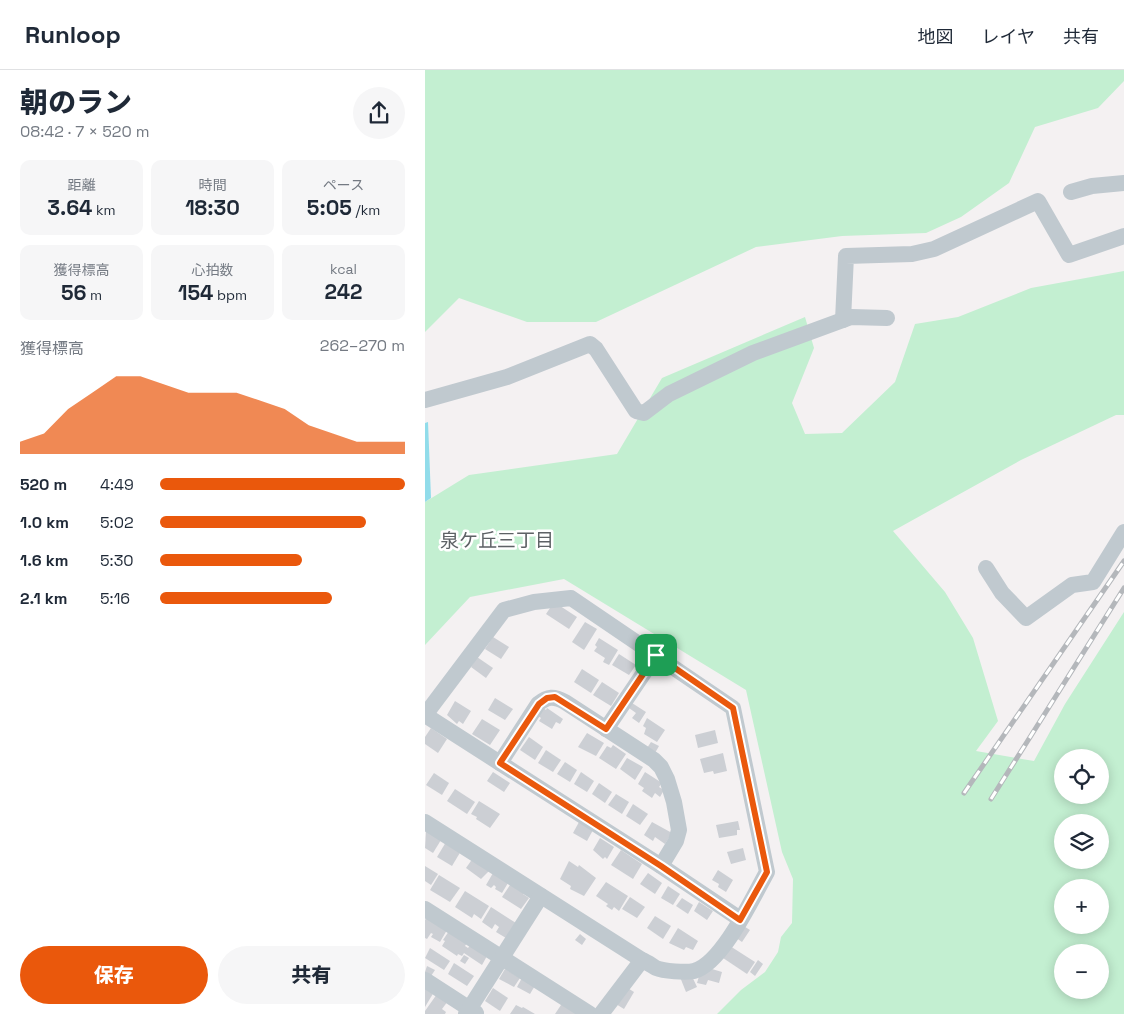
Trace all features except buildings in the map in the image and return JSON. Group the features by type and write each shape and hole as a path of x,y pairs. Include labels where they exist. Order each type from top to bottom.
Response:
{"street":[{"path":"1071,192 1092,186 1124,183"},
{"path":"843,320 846,256 912,254 934,249 1038,201 1069,255 1124,236"},
{"path":"425,400 507,377 590,344 596,348 636,411 643,413 669,394 753,353 851,317 887,318"},
{"path":"986,568 1002,593 1026,618 1073,585 1093,582 1124,532"},
{"path":"425,822 657,969 679,972 695,971 708,963 723,948 740,920 767,872 733,708 571,598 534,602 504,610 425,715 661,866 740,920"},
{"path":"606,729 656,655"},
{"path":"500,763 539,704 547,698 555,697 606,729 654,760 661,767 667,779 675,802 679,830 676,841 661,866"},
{"path":"425,980 471,1012 501,958 541,896"},
{"path":"425,909 590,1014"},
{"path":"601,1014 642,960"}],"green space":[{"path":"425,70 1124,70 1124,81 1098,108 1035,127 1009,183 961,217 926,233 842,236 756,247 596,322 527,322 459,298 425,332"},
{"path":"1124,271 1124,415 1116,415 1021,460 893,531 945,592 973,638 998,721 976,751 1034,761 1065,704 1124,612 1124,1014 717,1014 741,990 765,972 778,952 781,937 792,923 793,879 782,852 746,690 564,579 470,597 425,645 425,502 469,475 617,454 662,378 805,317 814,348 792,403 805,434 842,433 895,382 915,324 958,317 1031,288"}],"water":[{"path":"428,422 431,498 425,502 425,423"}],"railway":[{"path":"964,793 1124,561"},
{"path":"991,799 1124,588"}],"district":[{"name":"泉ケ丘三丁目","path":"497,540"}],"route":[{"path":"656,655 733,708 767,872 740,920 661,866 500,763 539,704 547,698 555,697 565,702 606,729 656,655"}]}
